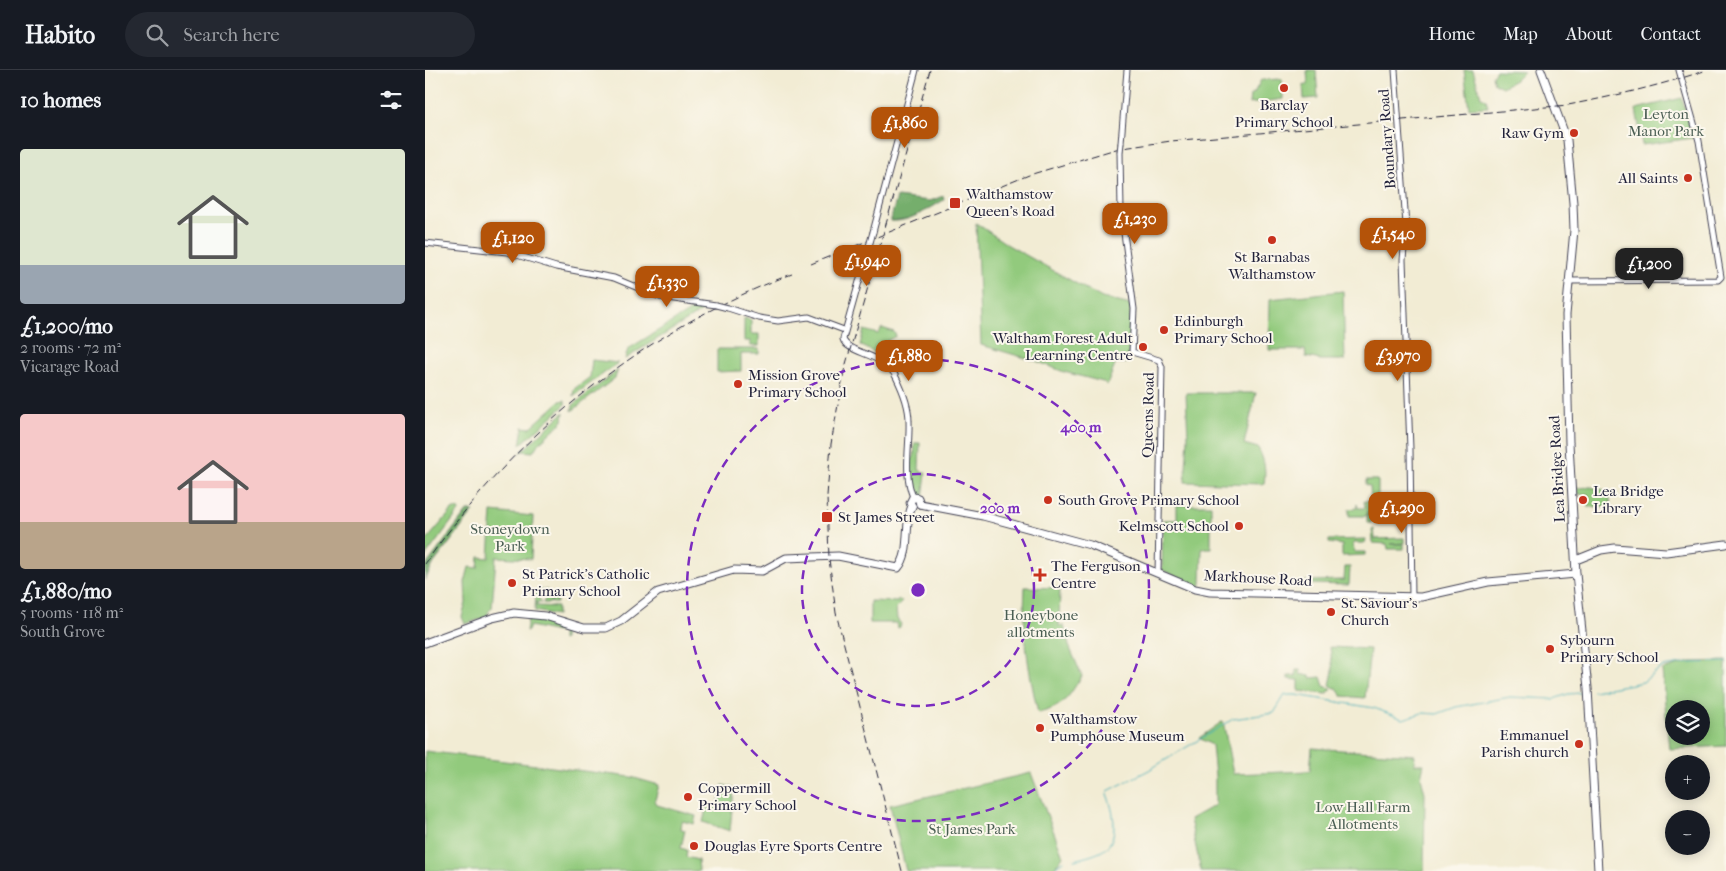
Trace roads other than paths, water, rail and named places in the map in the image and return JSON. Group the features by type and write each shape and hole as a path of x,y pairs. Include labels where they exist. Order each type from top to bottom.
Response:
{"main road":[{"name":"Lea Bridge Road","path":"1541,70 1561,118 1570,155 1574,226 1566,351 1576,574 1587,683 1599,871"},
{"path":"425,643 492,618 514,613 545,616 584,628 607,628 621,621 658,592 734,570 762,571 786,558 835,556 897,568 906,547 908,519 918,498 913,497"},
{"name":"Markhouse Road","path":"916,505 989,517 1090,545 1195,589 1210,592 1429,596 1509,579 1576,574"},
{"path":"1576,560 1601,550 1615,548 1666,552 1726,544"}],"street":[{"path":"913,497 908,477 909,419 900,386 892,370 884,362 846,345 843,339 916,70"},
{"name":"Queens Road","path":"1127,70 1120,152 1121,205 1134,306 1132,352 1159,360 1162,367 1157,573"},
{"name":"Boundary Road","path":"1395,70 1406,225 1403,260 1410,449 1412,596"},
{"path":"1569,281 1720,278 1714,226 1694,119 1679,70"},
{"path":"425,243 507,252 556,268 614,278 660,296 716,305 769,320 790,321 809,317 844,330"}],"waterway":[{"path":"1593,691 1643,682 1662,667 1689,663 1726,662"},
{"path":"1075,860 1098,853 1110,844 1114,823 1107,794 1108,791 1149,770 1233,719 1274,713 1285,695 1296,695 1374,708 1403,719 1422,713 1437,714 1456,707 1510,697 1554,699 1568,694 1581,693"},
{"path":"1053,871 1057,865 1064,861"}],"railway":[{"path":"902,871 836,613 829,559 827,496 831,444 844,371 930,70"},
{"path":"811,264 1029,175 1116,149 1171,141 1568,105 1639,90 1707,70"},
{"path":"425,564 460,517 499,472 541,430 586,391 634,356 685,324 737,297 792,274"}],"place":[{"name":"Barclay Primary School","path":"1284,88"},
{"name":"Raw Gym","path":"1574,133"},
{"name":"All Saints","path":"1688,178"},
{"name":"Walthamstow Queen's Road","path":"955,203"},
{"name":"St Barnabas Walthamstow","path":"1272,240"},
{"name":"Edinburgh Primary School","path":"1164,330"},
{"name":"Waltham Forest Adult Learning Centre","path":"1143,347"},
{"name":"Mission Grove Primary School","path":"738,384"},
{"name":"South Grove Primary School","path":"1048,500"},
{"name":"Lea Bridge Library","path":"1583,500"},
{"name":"St James Street","path":"827,517"},
{"name":"Kelmscott School","path":"1239,526"},
{"name":"The Ferguson Centre","path":"1040,575"},
{"name":"St Patrick's Catholic Primary School","path":"512,583"},
{"name":"St. Saviour's Church","path":"1331,612"},
{"name":"Sybourn Primary School","path":"1550,649"},
{"name":"Walthamstow Pumphouse Museum","path":"1040,728"},
{"name":"Emmanuel Parish church","path":"1579,744"},
{"name":"Coppermill Primary School","path":"688,797"},
{"name":"Douglas Eyre Sports Centre","path":"694,846"}],"park label":[{"name":"Leyton Manor Park","path":"1666,122"},
{"name":"Stoneydown Park","path":"510,538"},
{"name":"Honeybone allotments","path":"1041,624"},
{"name":"Low Hall Farm Allotments","path":"1363,816"},
{"name":"St James Park","path":"972,829"}]}
